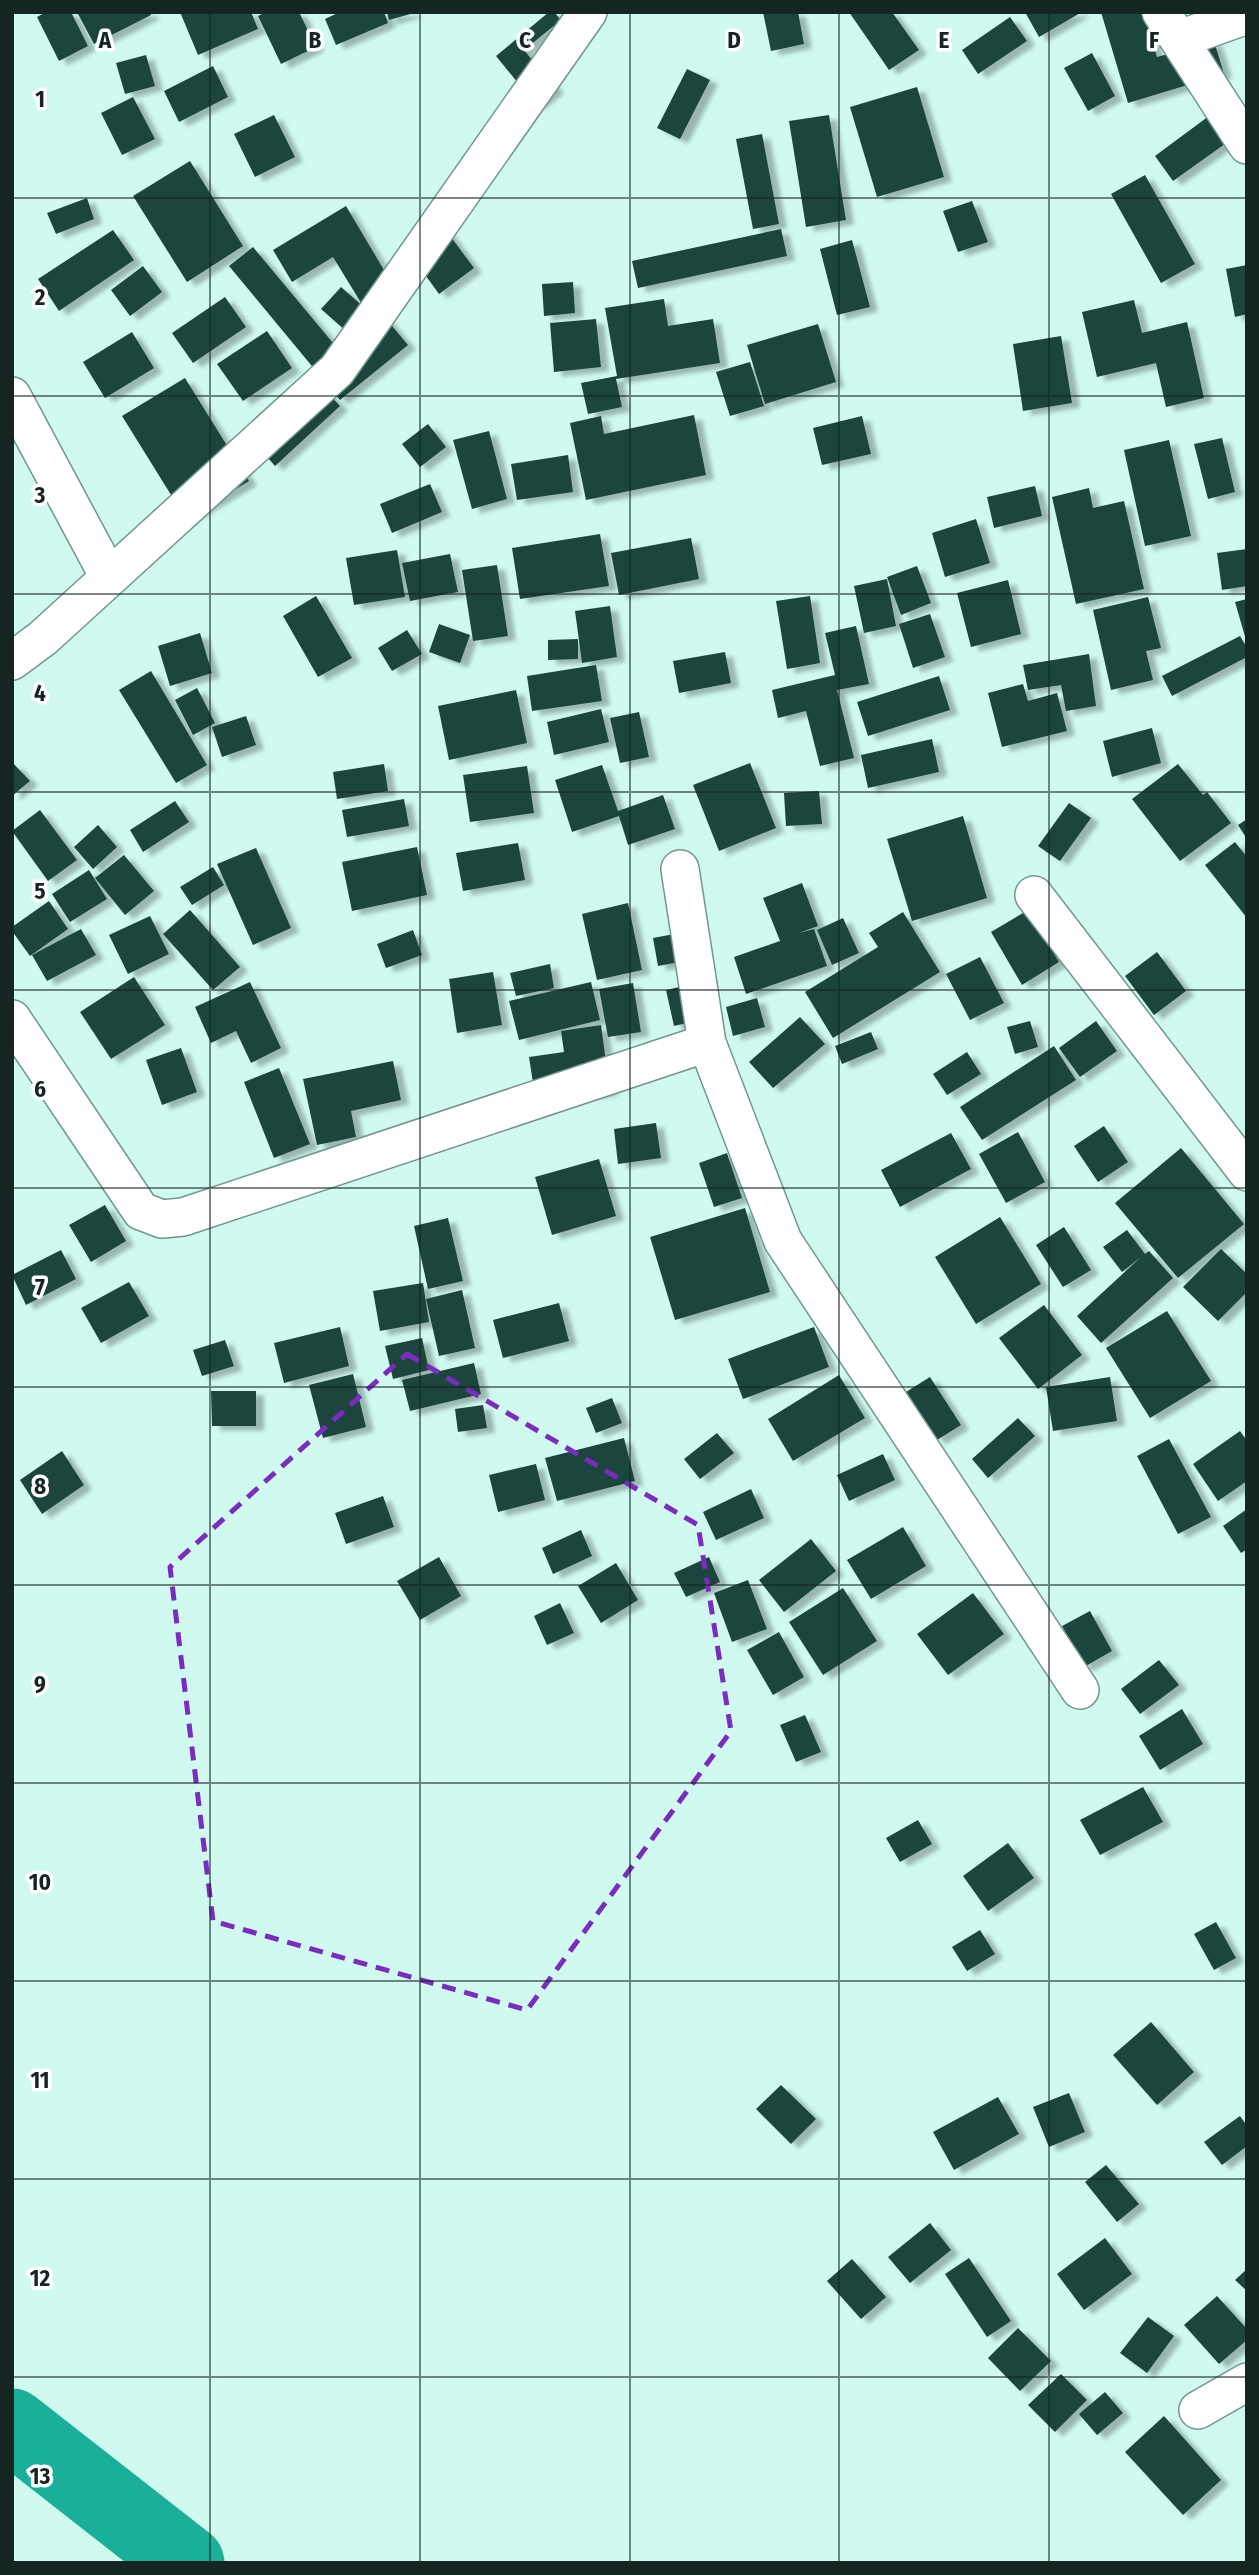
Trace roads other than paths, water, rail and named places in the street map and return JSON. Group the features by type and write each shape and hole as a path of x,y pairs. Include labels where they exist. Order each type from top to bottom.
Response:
{"street":[{"path":"12,662 43,638 337,370 588,12"},
{"path":"1247,15 1171,26 1247,145"},
{"path":"12,396 109,578"},
{"path":"680,869 706,1043 783,1241 1080,1690"},
{"path":"1034,895 1247,1172"},
{"path":"12,1019 141,1211 162,1219 183,1217 706,1043"},
{"path":"1198,2410 1247,2382"}],"waterway":[{"path":"12,2426 187,2563"}]}
